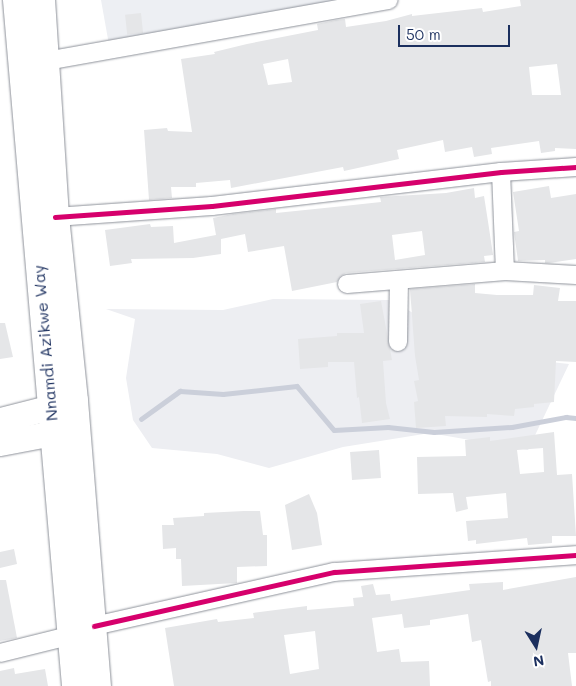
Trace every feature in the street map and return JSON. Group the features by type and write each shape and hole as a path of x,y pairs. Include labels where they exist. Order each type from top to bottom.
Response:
{"highway":[{"name":"Nnamdi Azikwe Way","path":"17,0 63,418 83,630 98,686"},
{"name":"Nnamdi Azikwe Way","path":"41,0 55,217 63,418"},
{"name":"Nnamdi Azikwe Way","path":"76,686 83,630"}],"street":[{"path":"46,62 389,0"},
{"path":"55,217 212,206 501,172 576,167"},
{"path":"501,172 505,271"},
{"path":"347,284 505,271 576,275"},
{"path":"398,281 398,342"},
{"path":"0,420 63,418"},
{"path":"0,443 63,418"},
{"path":"0,653 83,630 334,572 576,555"}],"shaded area":[{"path":"101,0 391,0 111,56"},
{"path":"273,299 390,300 488,355 569,364 528,450 430,433 343,447 269,468 217,454 152,448 133,420 126,378 135,319 106,309 223,310"}],"building":[{"path":"520,0 576,0 576,149 555,148 555,151 541,153 539,141 491,148 492,154 474,157 472,147 445,152 443,140 397,150 399,159 344,171 343,167 231,188 230,180 196,183 196,187 171,187 172,198 149,200 144,130 167,128 168,131 192,132 181,59 215,54 214,52 247,44 318,30 317,24 336,20 345,19 346,27 386,21 412,14 412,16 482,8 483,12 521,6","holes":["288,59 292,82 268,85 263,64","557,64 561,95 532,95 529,67"]},
{"path":"141,13 143,33 127,35 125,15"},
{"path":"549,186 551,198 576,194 576,259 549,263 545,263 545,260 518,261 514,232 519,231 513,192"},
{"path":"474,188 475,198 484,196 493,255 484,256 485,262 346,273 337,282 292,291 284,246 248,252 245,234 221,239 221,254 193,258 131,259 132,263 110,266 105,230 150,224 151,227 173,226 174,243 216,235 213,218 233,214 276,209 276,213 381,202 380,197 446,193","holes":["422,231 425,255 395,260 392,235"]},
{"path":"475,284 475,293 497,295 533,295 534,285 560,288 558,301 576,301 576,362 556,361 554,402 534,404 534,407 515,409 514,416 487,414 487,417 445,416 446,426 416,428 414,402 418,401 414,381 419,380 415,356 410,289"},
{"path":"381,301 392,360 383,361 386,403 390,419 362,423 359,397 357,398 354,362 328,362 328,367 300,369 298,339 337,336 337,333 364,333 360,304"},
{"path":"0,323 5,323 13,357 0,359"},
{"path":"554,432 557,475 572,474 576,536 552,536 552,543 528,545 527,538 476,544 476,540 468,541 466,521 508,518 506,493 466,497 468,509 456,512 453,493 418,494 417,457 466,456 465,440 490,437 490,441","holes":["543,448 544,472 520,474 517,450"]},
{"path":"379,450 381,478 352,480 350,452"},
{"path":"309,494 317,513 322,545 292,550 285,505"},
{"path":"260,511 263,535 267,535 267,566 237,567 237,583 182,586 181,559 176,559 176,548 163,549 162,525 174,525 173,518 204,516 204,513"},
{"path":"14,549 17,564 0,568 0,552"},
{"path":"576,577 576,653 568,653 572,686 491,686 491,681 488,682 481,640 472,642 468,614 430,620 430,625 404,628 402,614 372,618 377,652 399,649 401,662 429,661 430,686 174,686 165,628 217,619 218,622 254,618 253,613 307,606 307,610 354,606 353,598 363,597 361,586 373,584 376,595 390,594 391,601 470,590 469,584 503,582 503,590","holes":["315,631 319,669 290,674 284,635"]},
{"path":"0,580 6,580 17,638 0,641"},
{"path":"14,668 15,674 45,669 48,686 0,686 0,671"}],"waterway":[{"path":"141,419 180,391 223,394 297,386 334,430 388,427 434,432 512,427 566,417 576,418"}],"cycle path":[{"path":"55,217 212,206 501,172 576,167"},
{"path":"94,626 334,572 576,555"}]}
